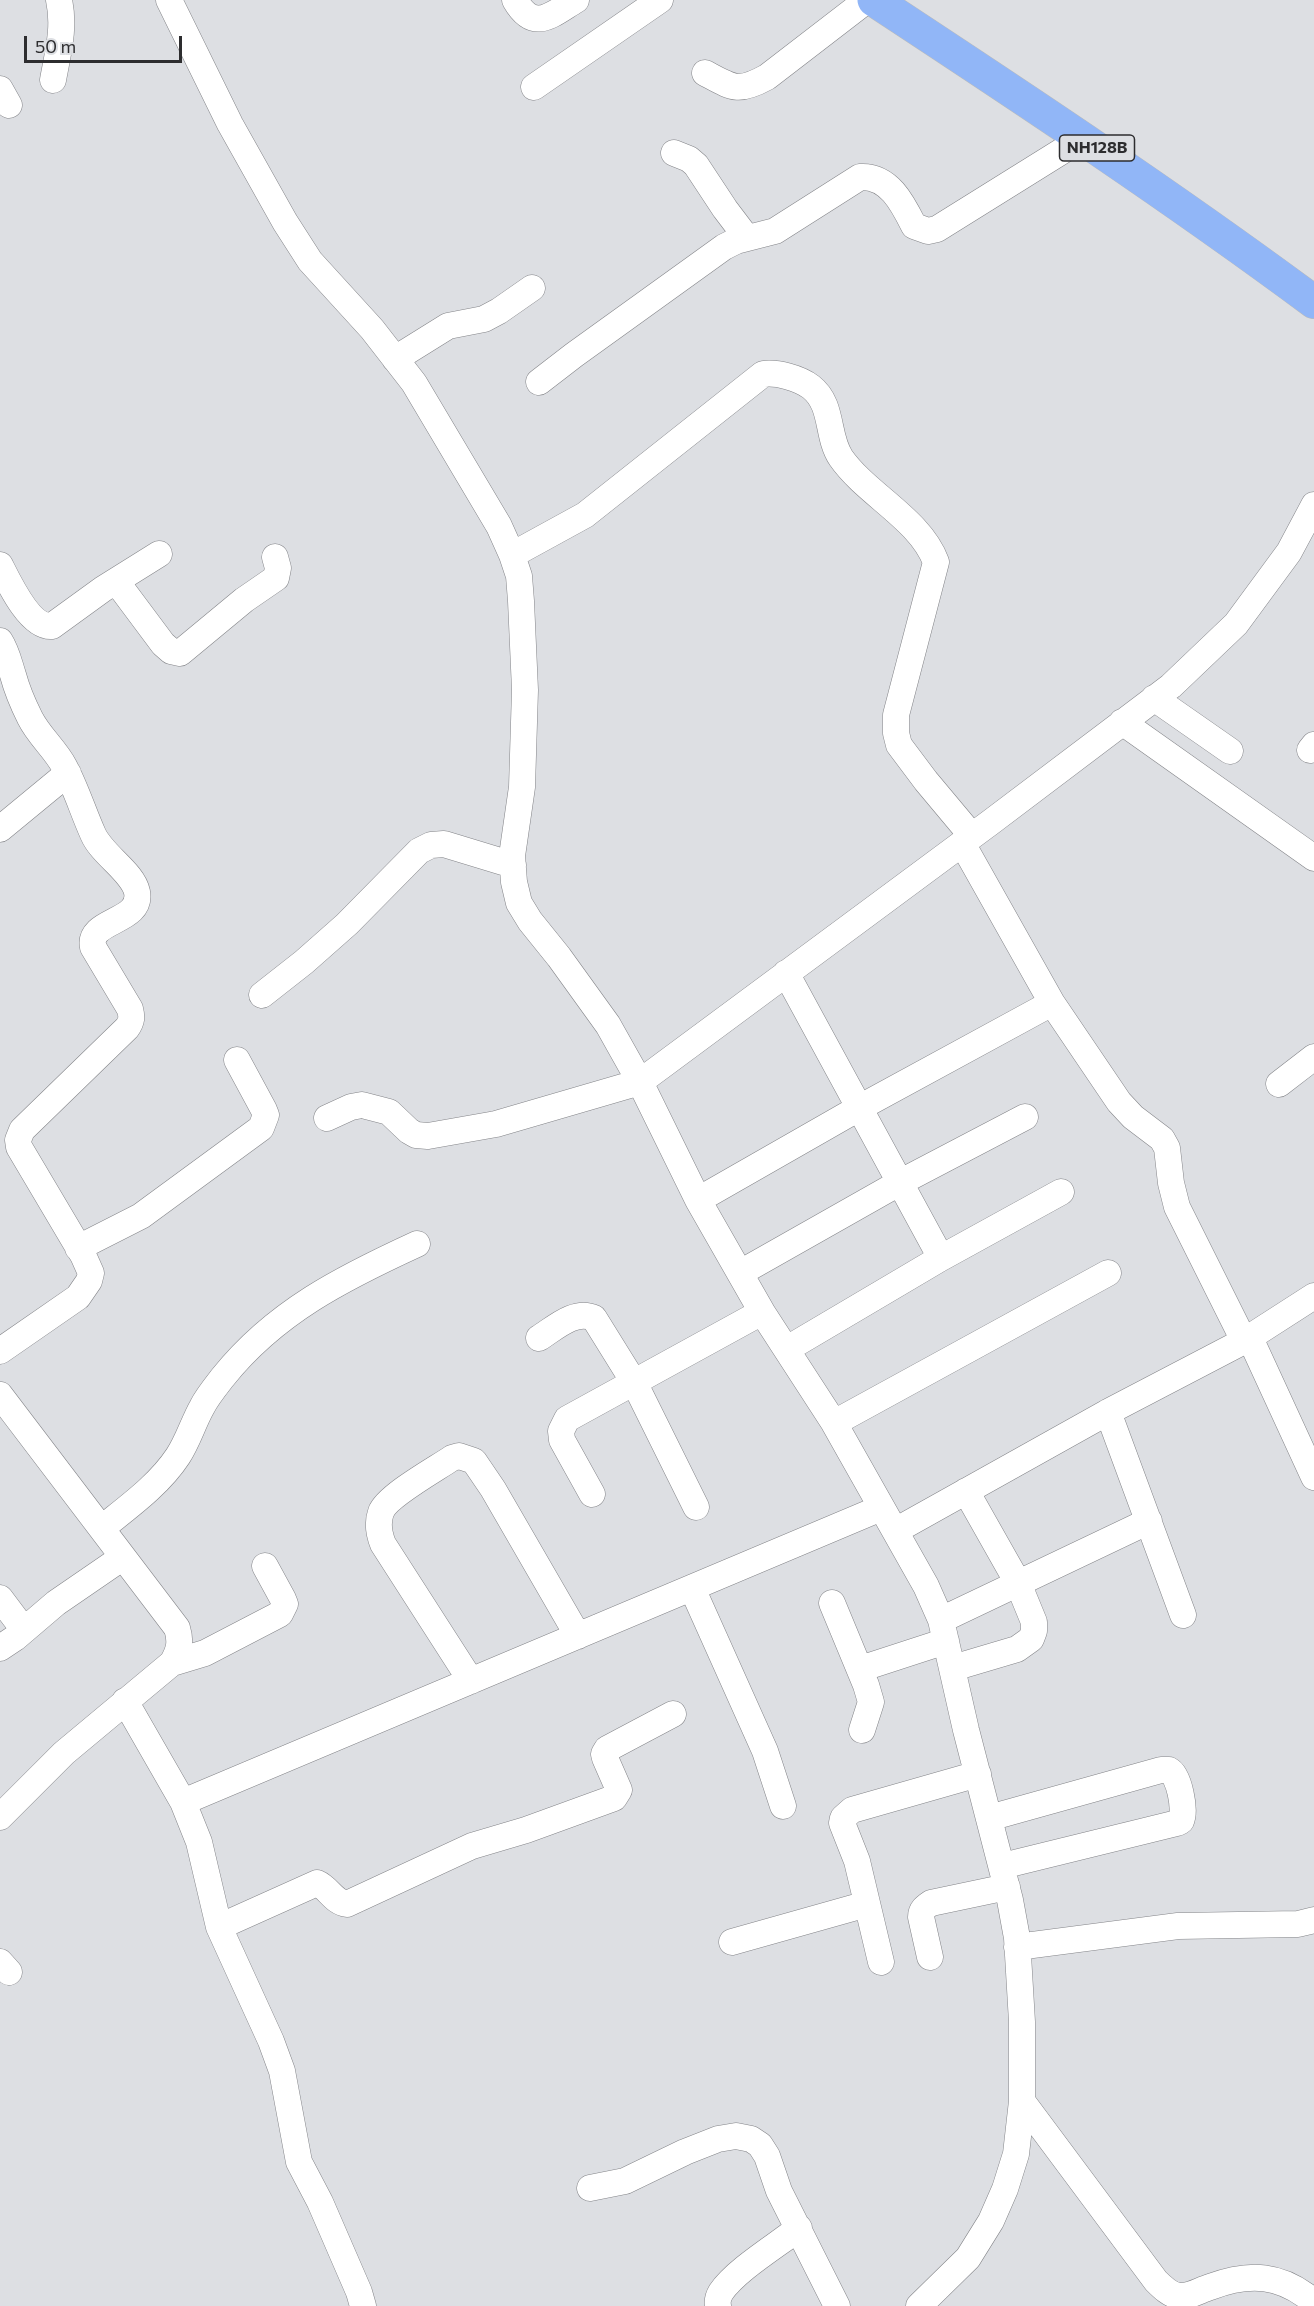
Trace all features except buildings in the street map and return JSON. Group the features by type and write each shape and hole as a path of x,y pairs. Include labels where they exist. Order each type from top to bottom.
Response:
{"highway":[{"name":"NH128B","path":"874,0 1083,138 1227,238 1314,302"}],"street":[{"path":"53,80 63,18 59,0"},
{"path":"169,0 230,124 285,222 310,261 372,329 414,383 499,526 519,576 521,601 525,690 522,787 513,866 519,903 608,1025 640,1082 698,1200 762,1312 834,1423 880,1509 926,1586 943,1630 1004,1876 1017,1947 1022,2022 1022,2101 1016,2154 991,2222 968,2258 919,2306"},
{"path":"514,0 528,17 537,21 576,0"},
{"path":"534,87 660,0"},
{"path":"705,73 728,85 741,88 753,85 867,0"},
{"path":"539,382 724,247 775,231 796,220 860,177 874,177 891,189 914,226 928,231 937,229 1083,138"},
{"path":"674,153 689,159 696,165 747,238"},
{"path":"395,359 448,326 484,319 492,315 532,288"},
{"path":"512,555 585,515 763,374 779,375 810,386 825,407 833,443 839,456 927,542 936,561 896,715 899,745 967,840 1052,1004 1119,1102 1133,1117 1162,1139 1167,1148 1171,1183 1177,1207 1247,1340 1314,1477"},
{"path":"327,1118 351,1107 362,1105 389,1112 416,1135 428,1136 496,1124 640,1082 1171,686 1236,624 1289,552 1314,505"},
{"path":"0,566 32,617 46,626 52,626 159,554"},
{"path":"116,581 163,644 171,651 180,653 244,600 276,578 278,568 274,557"},
{"path":"0,641 6,650 13,677 33,725 60,758 100,848 134,883 138,898 128,914 96,932 91,942 130,1009 131,1023 22,1130 18,1140 19,1147 91,1273 90,1281 78,1297 0,1351"},
{"path":"1154,698 1230,751"},
{"path":"1122,722 1314,858"},
{"path":"0,829 68,773"},
{"path":"262,995 347,924 419,851 431,845 444,844 513,866"},
{"path":"786,973 940,1258"},
{"path":"698,1200 859,1108 1052,1004"},
{"path":"1279,1084 1314,1057"},
{"path":"78,1248 141,1216 261,1128 266,1116 264,1110 237,1060"},
{"path":"740,1273 900,1183 1025,1117"},
{"path":"787,1349 940,1258 1061,1192"},
{"path":"102,1528 144,1494 166,1471 178,1456 202,1406 218,1384 258,1339 286,1315 322,1290 417,1244"},
{"path":"834,1423 1108,1273"},
{"path":"895,1531 1108,1412 1247,1340 1314,1296"},
{"path":"592,1494 562,1440 561,1431 567,1419 635,1384 762,1312"},
{"path":"539,1338 579,1315 587,1314 594,1318 635,1384 696,1507"},
{"path":"0,1395 177,1628 180,1641 177,1655 172,1663 64,1754 0,1818"},
{"path":"1108,1412 1183,1615"},
{"path":"471,1681 383,1544 379,1533 382,1510 390,1500 452,1458 459,1456 474,1461 493,1489 578,1636"},
{"path":"953,1668 1017,1649 1031,1639 1034,1631 1034,1622 1018,1583 966,1491"},
{"path":"183,1802 880,1509"},
{"path":"860,1669 943,1630 1018,1583 1149,1521"},
{"path":"0,1648 56,1603 123,1557"},
{"path":"172,1663 206,1653 280,1614 285,1604 265,1566"},
{"path":"692,1588 765,1751 783,1806"},
{"path":"0,1598 24,1630"},
{"path":"831,1603 860,1669 871,1702 862,1730"},
{"path":"125,1701 183,1802 199,1842 219,1927 272,2041 282,2071 299,2162 320,2202 360,2292 363,2306"},
{"path":"219,1927 317,1883 337,1901 347,1904 472,1846 526,1830 614,1798 620,1790 605,1758 604,1754 607,1749 673,1714"},
{"path":"930,1957 921,1917 925,1906 1004,1876 1176,1823 1181,1821 1183,1812 1177,1778 1169,1770 1161,1770 989,1818"},
{"path":"881,1962 857,1861 843,1818 852,1810 978,1774"},
{"path":"732,1942 867,1904"},
{"path":"1017,1947 1178,1926 1298,1924 1314,1920"},
{"path":"1022,2101 1156,2282 1175,2301 1236,2278 1256,2277 1276,2281 1300,2291 1314,2302"},
{"path":"590,2188 625,2181 718,2139 736,2136 751,2139 760,2145 767,2156 779,2191 837,2306"},
{"path":"718,2306 717,2299 720,2293 734,2278 799,2228"}]}
